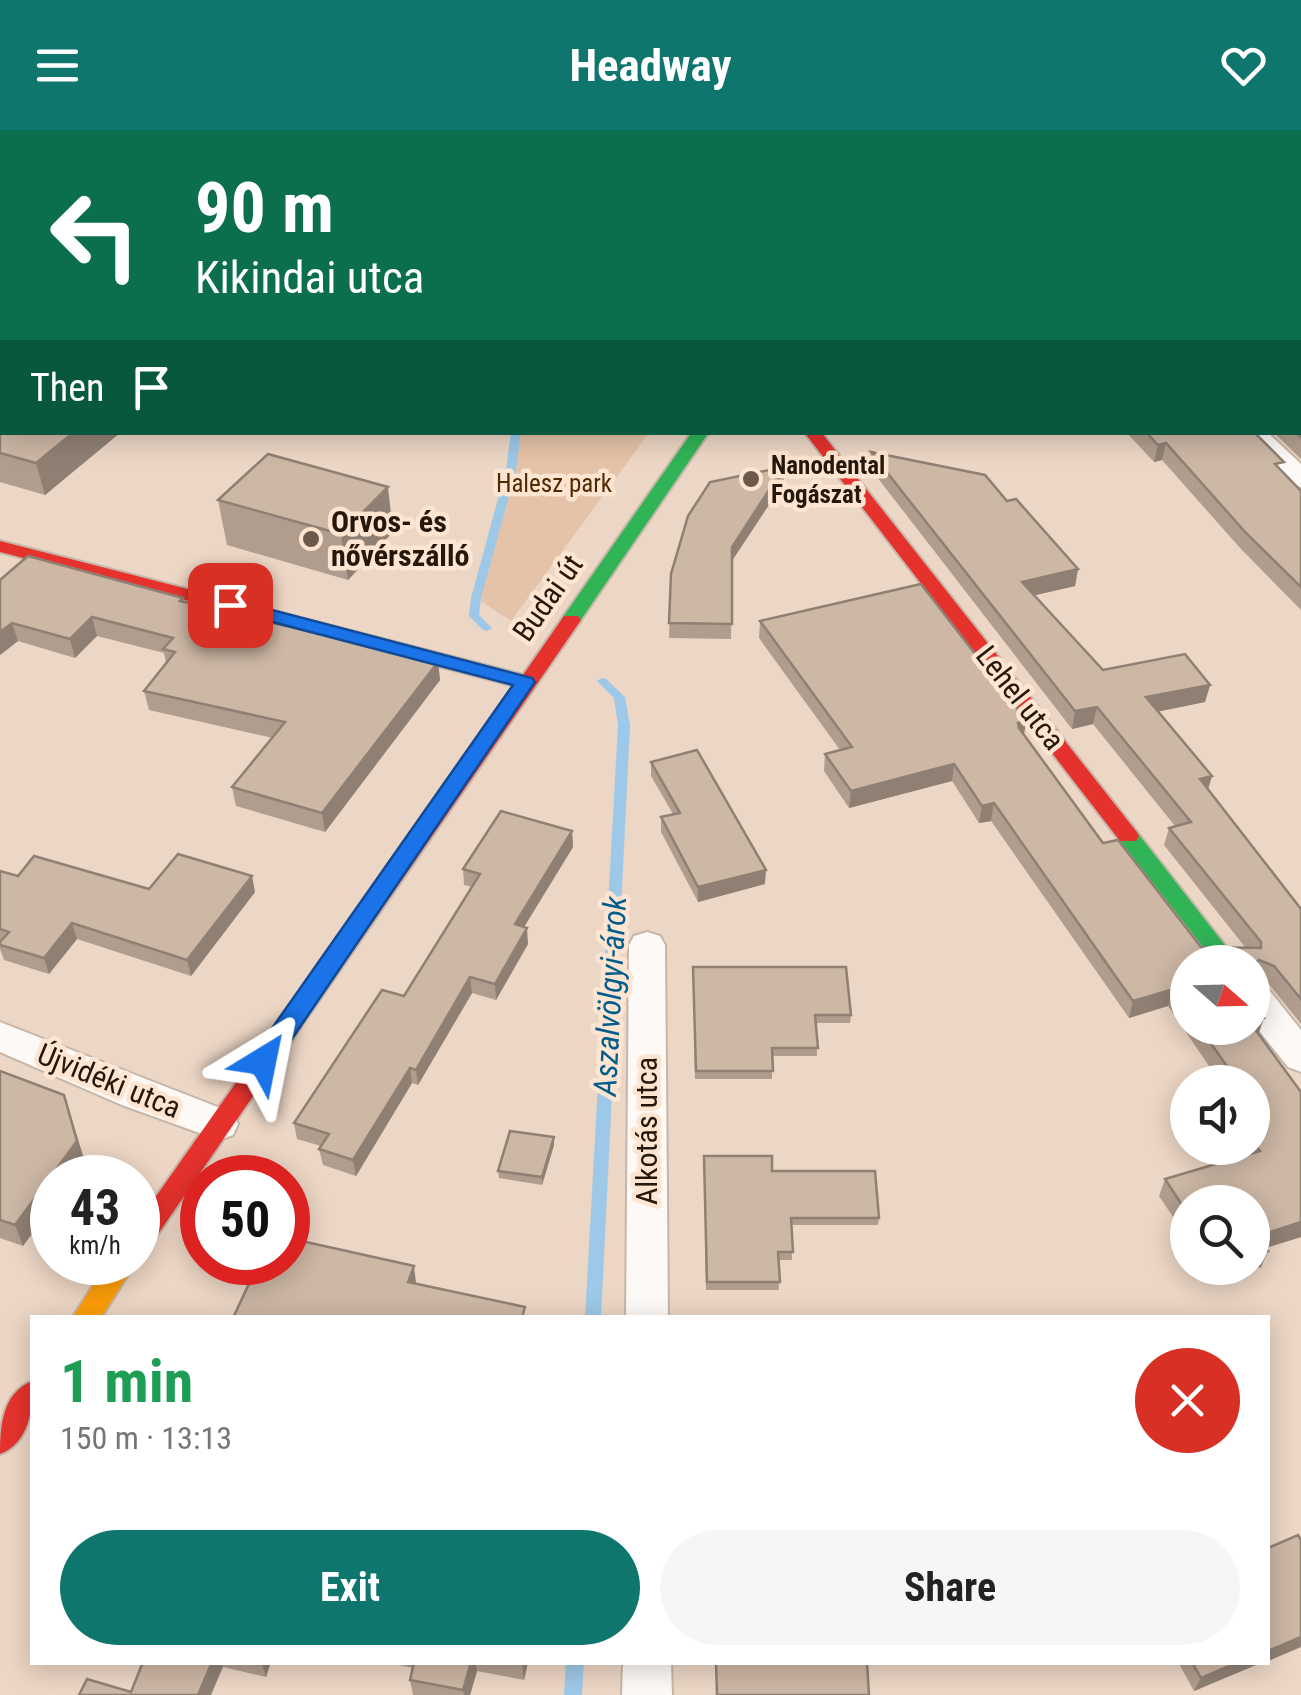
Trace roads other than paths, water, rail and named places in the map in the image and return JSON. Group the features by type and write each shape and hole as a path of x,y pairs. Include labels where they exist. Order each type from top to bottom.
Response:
{"street":[{"name":"Budai út","path":"160,1210 699,435"},
{"name":"Lehel utca","path":"814,435 1214,945"},
{"path":"1254,435 1301,478"},
{"path":"0,546 525,682"},
{"name":"Alkotás utca","path":"647,945 647,1315"},
{"path":"1270,1018 1301,1057"},
{"name":"Újvidéki utca","path":"0,1036 136,1094 220,1124"},
{"path":"87,1315 107,1285"},
{"path":"0,1441 30,1397"},
{"path":"648,1665 648,1695"}],"waterway":[{"name":"Aszalvölgyi-árok","path":"487,628 474,616 476,598 511,470 516,435"},
{"name":"Aszalvölgyi-árok","path":"593,1315 624,725 619,697 602,681"},
{"name":"Aszalvölgyi-árok","path":"573,1695 575,1665"}],"place":[{"name":"Nanodental Fogászat","path":"751,479"},
{"name":"Orvos- és nővérszálló","path":"311,539"}],"park label":[{"name":"Halesz park","path":"554,483"}]}
